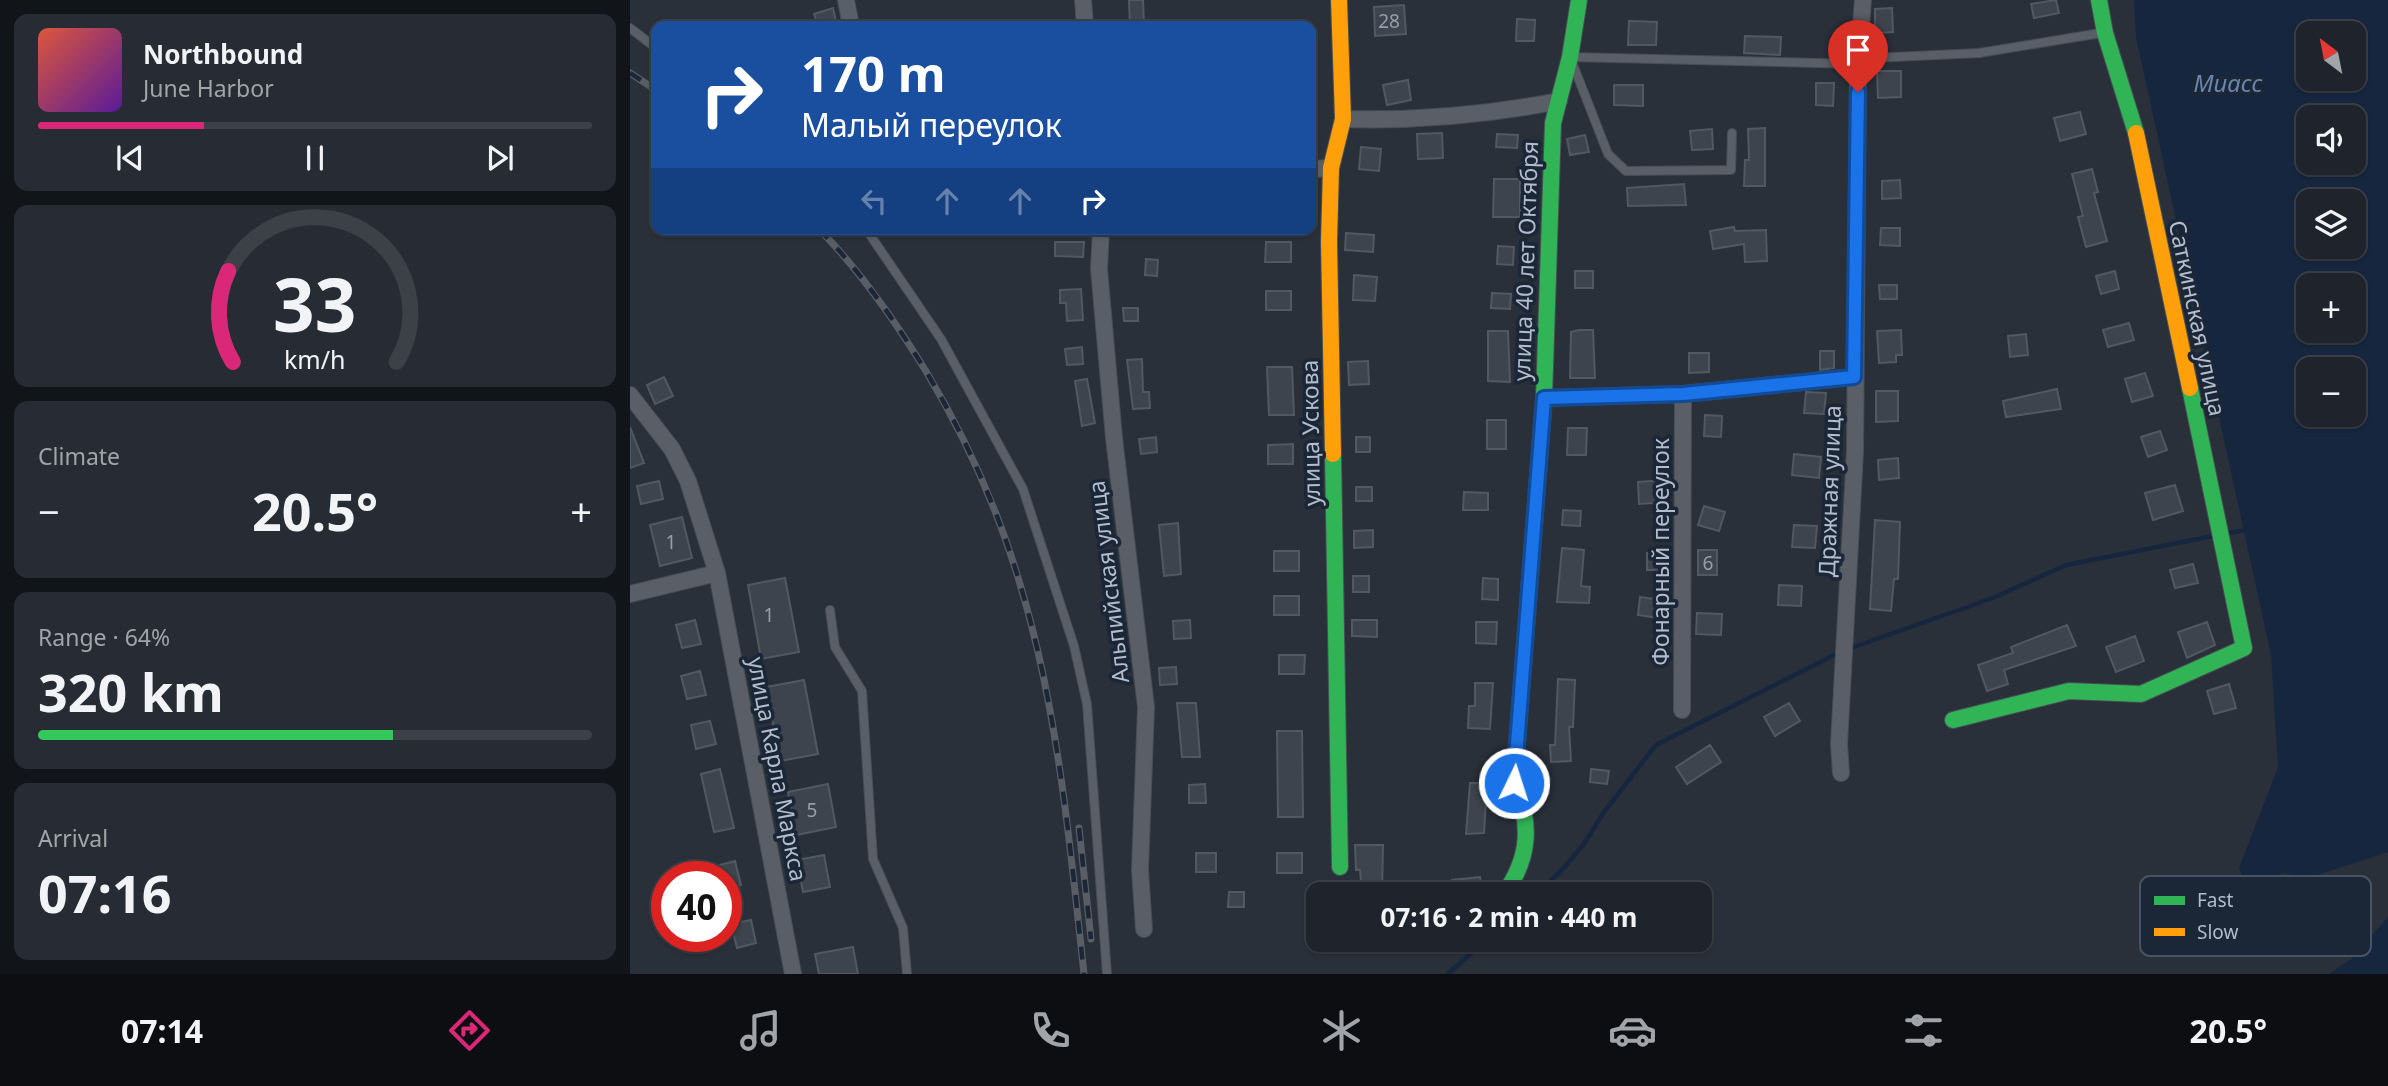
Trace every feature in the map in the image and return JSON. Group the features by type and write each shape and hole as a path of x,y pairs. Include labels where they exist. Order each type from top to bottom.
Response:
{"street":[{"path":"846,0 850,21"},
{"path":"1083,0 1085,21"},
{"name":"улица Ускова","path":"1339,0 1343,119 1331,168 1334,630 1340,867"},
{"name":"улица 40 лет Октября","path":"1511,882 1525,860 1526,806 1514,783 1544,398 1553,123 1570,57 1579,0"},
{"name":"Дражная улица","path":"1841,773 1839,744 1855,452 1858,64 1863,0"},
{"name":"Саткинская улица","path":"1953,720 2069,691 2141,694 2244,648 2138,139 2105,33 2099,0"},
{"path":"1343,119 1404,121 1559,102"},
{"path":"1316,169 1331,168"},
{"name":"Альпийская улица","path":"1101,235 1099,269 1114,438 1146,707 1140,870 1144,929"},
{"path":"1544,398 1683,394 1854,377"},
{"name":"Фонарный переулок","path":"1682,710 1683,394"},
{"name":"улица Карла Маркса","path":"630,395 672,449 683,471 717,573 793,974"},
{"path":"630,594 717,573"}],"lane":[{"path":"630,28 651,44"},
{"path":"1732,133 1731,170 1626,171 1608,154 1570,57 1858,64 1872,58 1979,53 2105,33"},
{"path":"870,235 941,339 1023,489 1074,646 1087,704 1107,974"},
{"path":"830,610 835,646 862,691 873,859 903,928 907,974"}],"water":[{"name":"Миасс","path":"2134,0 2388,0 2388,852 2314,876 2282,873 2278,876 2242,876 2239,868 2278,767 2271,655 2136,37"},
{"path":"2388,917 2388,974 2329,974 2354,956 2371,956 2371,936"}],"building":[{"path":"1129,0 1143,0 1144,21 1130,21"},
{"path":"2056,0 2059,13 2034,18 2031,4"},
{"path":"1404,5 1406,34 1375,36 1374,7"},
{"path":"833,8 836,21 816,21 814,14"},
{"path":"1892,8 1893,32 1875,33 1875,9"},
{"path":"1517,19 1535,20 1534,41 1516,41"},
{"path":"1629,21 1657,22 1656,45 1628,45"},
{"path":"1745,36 1781,37 1780,55 1744,53"},
{"path":"1877,71 1901,71 1901,97 1878,98"},
{"path":"1408,80 1411,100 1387,105 1383,85"},
{"path":"1816,83 1834,83 1833,106 1816,105"},
{"path":"1614,85 1643,85 1643,106 1614,105"},
{"path":"2080,112 2086,134 2060,141 2054,118"},
{"path":"1765,128 1765,186 1744,186 1745,160 1749,160 1748,129"},
{"path":"1712,129 1713,149 1692,150 1690,131"},
{"path":"1442,133 1443,158 1418,159 1417,134"},
{"path":"1497,134 1518,135 1517,148 1496,147"},
{"path":"1585,135 1589,152 1570,155 1567,139"},
{"path":"1361,147 1381,149 1379,171 1359,169"},
{"path":"2092,169 2098,192 2094,193 2107,241 2086,247 2078,217 2083,216 2072,174"},
{"path":"1494,179 1520,179 1520,217 1493,217"},
{"path":"1900,180 1901,198 1882,199 1882,181"},
{"path":"1684,184 1686,205 1628,206 1627,188"},
{"path":"1734,227 1735,231 1766,230 1767,261 1745,262 1744,244 1713,249 1710,231"},
{"path":"1881,228 1900,228 1900,246 1880,245"},
{"path":"1346,233 1374,235 1373,252 1345,250"},
{"path":"1055,242 1084,242 1083,257 1055,256"},
{"path":"1266,242 1291,242 1291,262 1265,262"},
{"path":"1498,246 1514,247 1513,265 1497,264"},
{"path":"1146,259 1158,260 1157,276 1145,275"},
{"path":"1575,271 1593,271 1593,288 1575,288"},
{"path":"2115,271 2119,289 2101,294 2096,276"},
{"path":"1354,275 1377,277 1375,301 1353,300"},
{"path":"1879,285 1897,285 1897,299 1880,299"},
{"path":"1081,289 1083,320 1067,321 1066,303 1060,303 1060,290"},
{"path":"1266,291 1291,291 1291,310 1266,310"},
{"path":"1492,293 1511,294 1510,309 1491,308"},
{"path":"1123,308 1138,308 1138,321 1124,321"},
{"path":"2129,323 2134,340 2108,347 2103,330"},
{"path":"1593,330 1595,378 1570,378 1571,332"},
{"path":"1901,330 1902,355 1896,355 1896,362 1879,363 1877,331"},
{"path":"1488,331 1508,331 1510,382 1488,381"},
{"path":"2026,334 2028,355 2010,357 2008,336"},
{"path":"1082,347 1083,364 1067,365 1065,349"},
{"path":"1820,351 1834,351 1834,368 1820,370"},
{"path":"1689,353 1709,353 1709,372 1689,373"},
{"path":"1142,359 1143,392 1149,392 1150,408 1133,409 1127,360"},
{"path":"1368,361 1369,384 1349,385 1348,362"},
{"path":"1267,367 1292,367 1294,415 1269,415"},
{"path":"2145,373 2153,396 2132,402 2125,379"},
{"path":"664,377 673,396 655,404 647,385"},
{"path":"1087,379 1095,423 1082,426 1075,381"},
{"path":"2057,389 2061,409 2006,417 2003,401"},
{"path":"1876,391 1898,391 1898,421 1876,422"},
{"path":"1806,392 1826,393 1824,414 1804,413"},
{"path":"1705,415 1722,416 1721,437 1704,436"},
{"path":"1487,420 1506,420 1506,449 1487,449"},
{"path":"630,427 644,463 630,468"},
{"path":"1568,428 1587,428 1586,455 1567,455"},
{"path":"2160,431 2167,450 2148,457 2141,437"},
{"path":"1156,437 1157,452 1141,454 1139,439"},
{"path":"1356,437 1370,437 1370,452 1356,452"},
{"path":"1293,444 1293,464 1268,464 1268,445"},
{"path":"1794,454 1821,457 1819,478 1792,475"},
{"path":"1898,458 1899,478 1879,480 1878,460"},
{"path":"1666,480 1668,502 1639,504 1638,482"},
{"path":"659,481 663,499 641,504 637,486"},
{"path":"2175,485 2183,511 2153,520 2145,493"},
{"path":"1356,487 1372,487 1372,501 1356,501"},
{"path":"1464,492 1488,493 1488,510 1463,510"},
{"path":"1704,506 1725,512 1719,531 1698,525"},
{"path":"1563,510 1581,511 1580,526 1562,525"},
{"path":"682,517 692,558 660,566 650,525"},
{"path":"1875,520 1900,522 1898,579 1894,579 1891,611 1870,609"},
{"path":"1178,523 1181,574 1164,576 1159,525"},
{"path":"1794,525 1817,526 1815,548 1792,547"},
{"path":"1373,530 1373,547 1354,548 1354,531"},
{"path":"1562,548 1584,550 1581,586 1590,587 1589,603 1557,602"},
{"path":"1698,550 1717,550 1717,575 1698,575"},
{"path":"1274,551 1299,551 1299,571 1274,571"},
{"path":"1647,553 1661,553 1661,570 1647,570"},
{"path":"2193,564 2198,583 2175,588 2170,570"},
{"path":"1353,576 1369,576 1369,592 1353,592"},
{"path":"785,578 799,652 761,659 748,585"},
{"path":"1483,578 1498,579 1498,600 1482,599"},
{"path":"1779,585 1802,586 1801,606 1778,605"},
{"path":"1274,596 1299,596 1299,615 1274,615"},
{"path":"1640,597 1662,600 1659,618 1638,615"},
{"path":"1697,613 1722,614 1721,635 1696,634"},
{"path":"695,620 701,644 682,648 676,625"},
{"path":"1190,620 1191,638 1174,639 1173,621"},
{"path":"1352,620 1377,620 1377,637 1352,636"},
{"path":"1476,622 1497,622 1496,644 1476,643"},
{"path":"2207,622 2215,645 2187,658 2178,632"},
{"path":"2067,625 2076,646 2004,670 2008,684 1987,691 1978,665 2013,653 2011,647"},
{"path":"2135,636 2144,661 2116,672 2106,647"},
{"path":"1279,655 1305,655 1304,674 1279,674"},
{"path":"1176,667 1177,684 1160,685 1159,668"},
{"path":"700,671 706,695 687,699 681,676"},
{"path":"1558,679 1575,680 1573,727 1569,727 1571,761 1551,762 1550,745 1555,745"},
{"path":"804,680 818,754 780,761 766,687"},
{"path":"1475,683 1493,683 1490,729 1468,728 1469,706 1475,706"},
{"path":"2229,684 2236,708 2214,714 2207,691"},
{"path":"1177,703 1196,703 1200,757 1182,757"},
{"path":"1789,703 1800,721 1775,736 1764,717"},
{"path":"710,721 716,744 696,749 691,725"},
{"path":"1277,731 1302,731 1303,817 1278,817"},
{"path":"1710,745 1721,762 1687,784 1676,767"},
{"path":"720,769 734,828 714,832 701,774"},
{"path":"1591,769 1609,771 1607,784 1590,782"},
{"path":"1470,783 1487,783 1484,833 1466,834"},
{"path":"828,784 836,827 796,835 788,792"},
{"path":"1205,784 1206,803 1189,803 1189,785"},
{"path":"1355,845 1383,845 1382,882 1361,882 1360,870 1356,870"},
{"path":"1196,853 1216,853 1216,872 1196,872"},
{"path":"1277,853 1302,853 1302,873 1277,873"},
{"path":"824,855 830,887 803,892 797,860"},
{"path":"1480,877 1481,882 1452,882"},
{"path":"1229,892 1244,892 1244,907 1228,907"},
{"path":"751,920 756,943 742,947 742,922"},
{"path":"853,947 858,974 819,974 815,954"}],"waterway":[{"path":"2228,533 2247,530"},
{"path":"1848,649 1993,598 2066,565 2213,536"},
{"path":"1549,882 1584,844 1604,812 1656,745 1840,652"},
{"path":"1448,974 1473,952"}],"railway":[{"path":"630,73 651,87"},
{"path":"824,235 877,298 927,373 967,446 998,519 1022,591 1041,664 1055,738 1084,974"},
{"path":"1079,828 1091,939"}],"traffic: fast":[{"path":"1512,882 1526,840 1524,812 1514,783 1544,398 1553,123 1570,57 1579,0"},
{"path":"2099,0 2105,33 2136,133"},
{"path":"1953,720 2069,691 2141,694 2244,648 2190,388"},
{"path":"1333,454 1340,867"}],"traffic: slow":[{"path":"1333,454 1329,242 1331,168 1343,119 1339,0"},
{"path":"2136,133 2190,388"}],"route":[{"path":"1514,783 1544,398 1683,394 1854,377 1858,92"}]}
